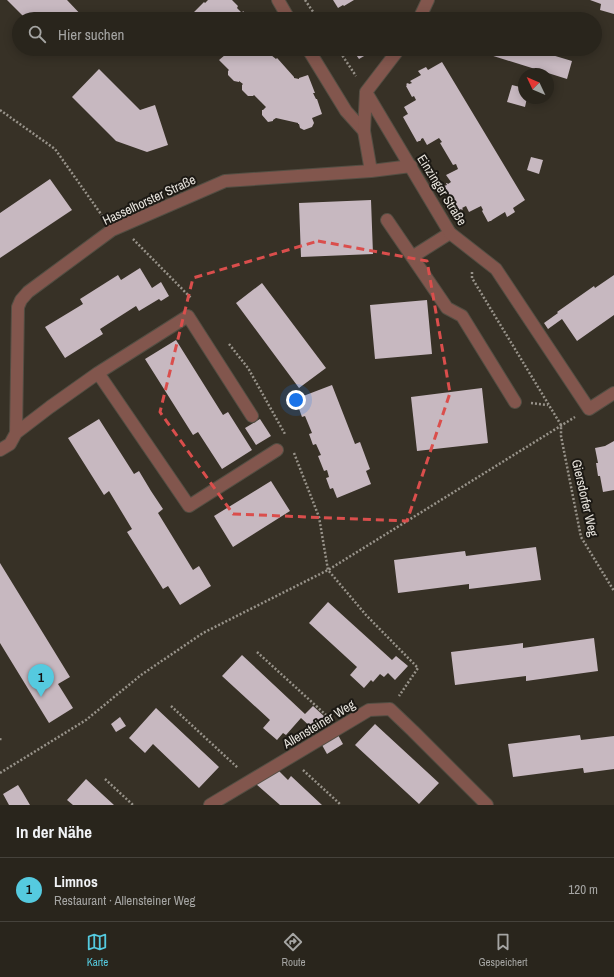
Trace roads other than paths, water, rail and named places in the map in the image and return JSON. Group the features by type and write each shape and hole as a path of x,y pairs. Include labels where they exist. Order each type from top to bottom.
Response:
{"street":[{"path":"278,0 285,12"},
{"path":"422,12 428,0"},
{"path":"312,56 346,111 364,131"},
{"path":"371,171 364,131 366,92 394,56"},
{"name":"Einzinger Straße","path":"366,92 450,233 496,269 589,409 614,393"},
{"name":"Hasselhorster Straße","path":"16,433 18,307 21,300 28,292 112,230 225,181 371,171 411,166"},
{"path":"387,220 447,308 462,316 515,402"},
{"path":"412,257 450,233"},
{"path":"0,450 10,444 16,433 50,407 98,373 188,316 252,416"},
{"path":"98,373 189,506 277,450"},
{"name":"Allensteiner Weg","path":"210,805 369,710 390,709 488,805"}],"place":[{"name":"Limnos","path":"41,697"}]}
